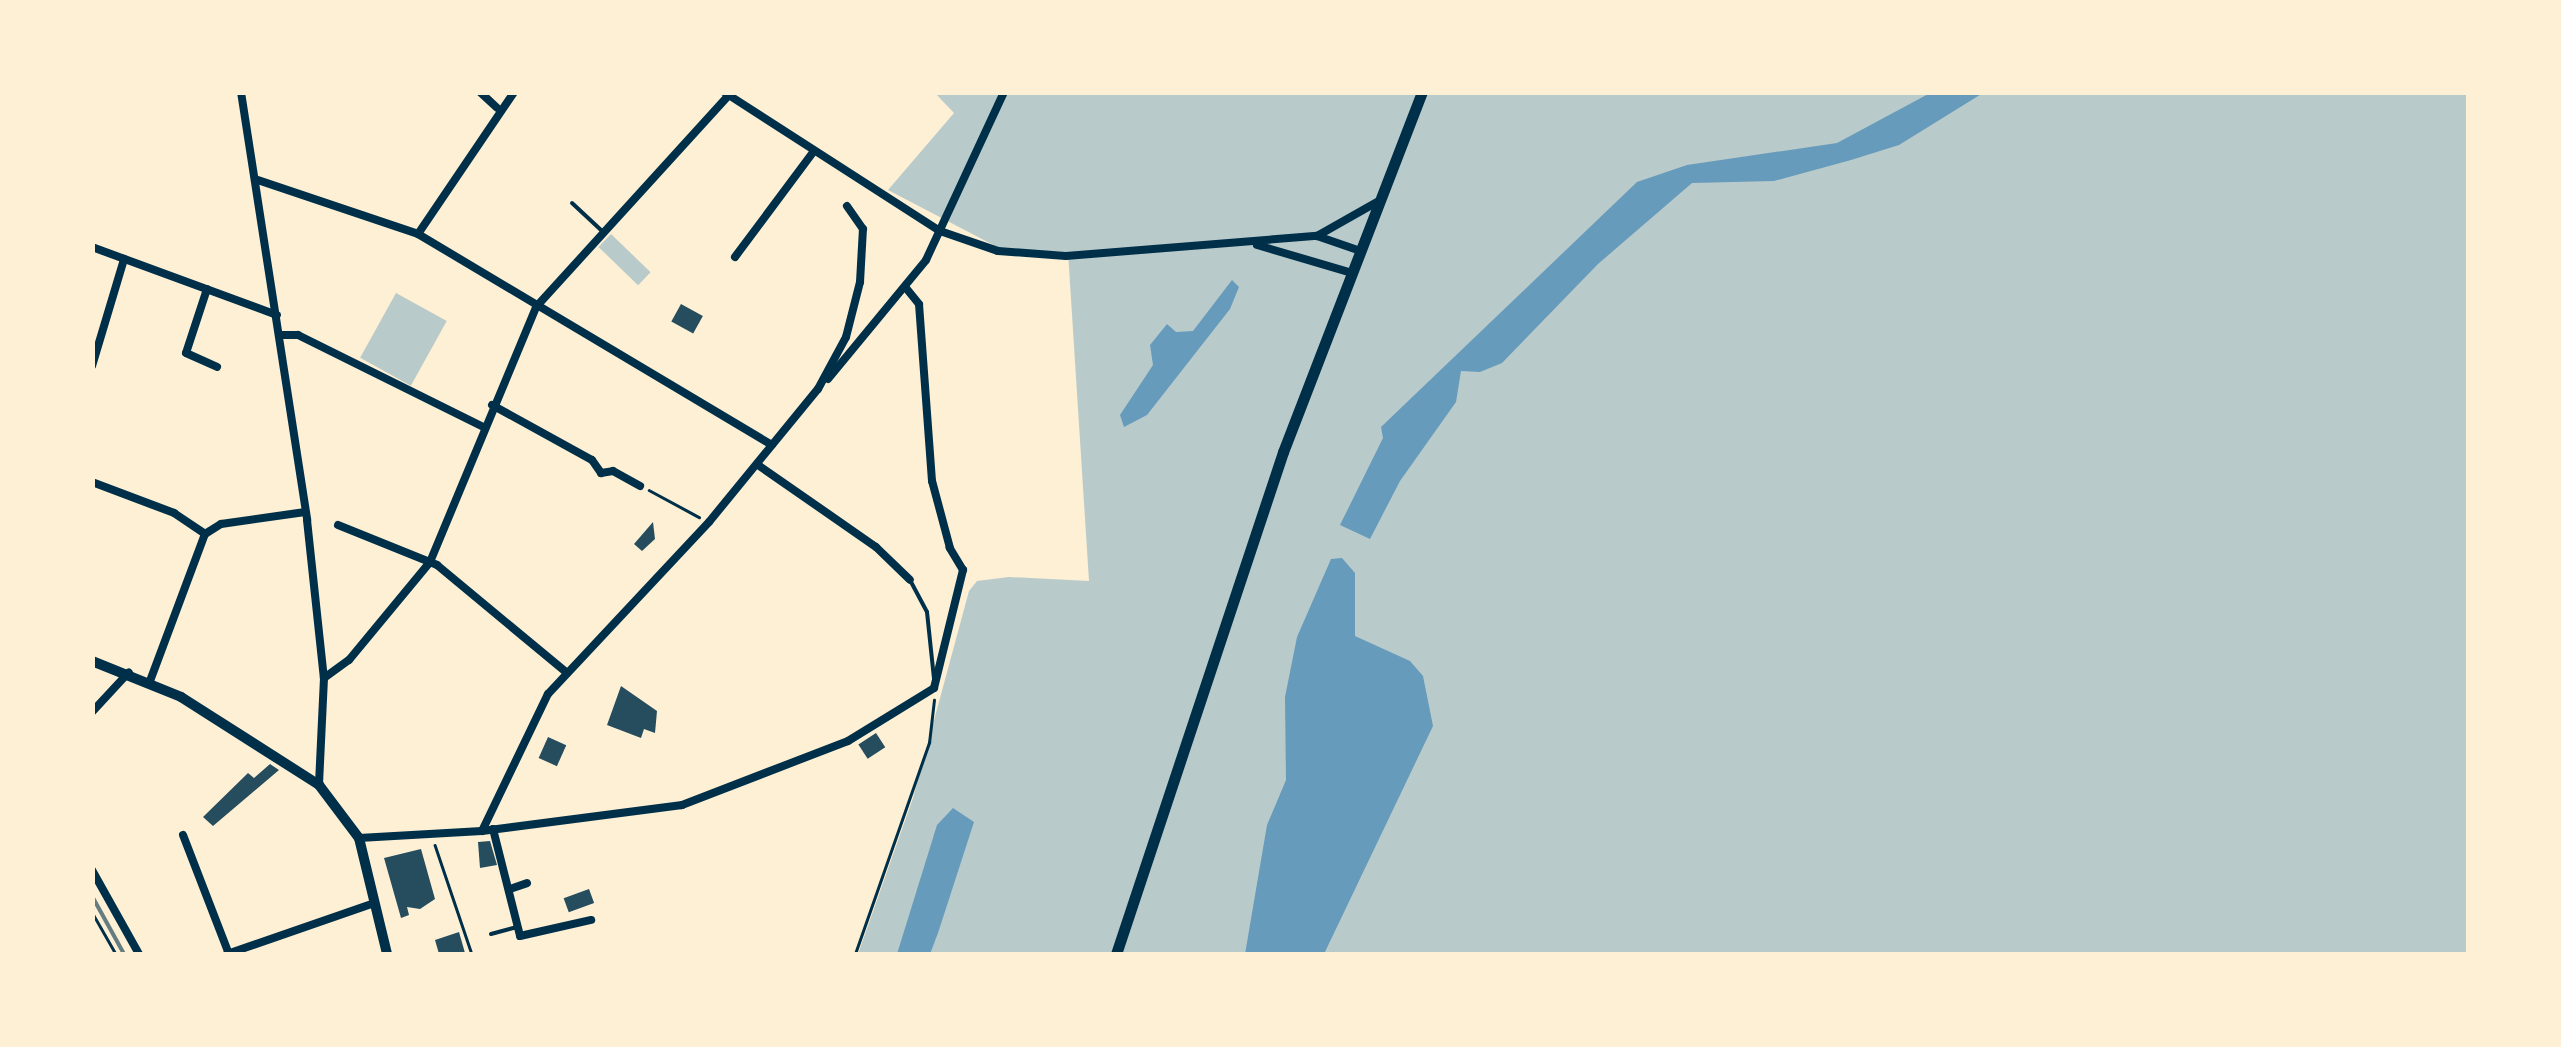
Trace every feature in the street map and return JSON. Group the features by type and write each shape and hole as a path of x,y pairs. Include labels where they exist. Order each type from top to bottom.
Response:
{"main road":[{"path":"1116,954 1238,578 1349,272 1422,92"}],"street":[{"path":"241,92 280,335 324,678 319,786"},
{"path":"480,92 497,108"},
{"path":"418,234 497,108 514,92"},
{"path":"482,831 525,732 567,673 710,522 906,288 940,232 1004,92"},
{"path":"324,678 349,660 430,562 492,405 536,307 726,94 940,232 1032,256 1253,244 1317,236 1377,202"},
{"path":"735,257 814,151"},
{"path":"256,178 418,234 772,445"},
{"path":"818,389 846,336 858,294 862,229 847,206"},
{"path":"1317,236 1358,250"},
{"path":"1253,244 1349,272"},
{"path":"92,247 277,315"},
{"path":"92,366 124,258"},
{"path":"359,838 492,830 716,796 848,741 934,688 962,570 950,548 932,481 919,304 906,288"},
{"path":"207,289 186,353 217,367"},
{"path":"280,335 298,335 483,427"},
{"path":"492,405 592,460 600,473 612,471 640,486"},
{"path":"758,465 876,547 910,580"},
{"path":"92,482 174,513 205,534"},
{"path":"150,681 205,534 221,524 305,512"},
{"path":"338,525 430,562 567,673"},
{"path":"92,661 150,681 319,786 359,838 388,954"},
{"path":"92,712 128,672"},
{"path":"492,830 517,927 526,940 592,920"},
{"path":"183,834 228,954 374,904"},
{"path":"92,870 140,954"},
{"path":"510,889 527,883"}],"lane":[{"path":"572,203 604,232"},
{"path":"910,580 927,612 934,688"},
{"path":"491,934 517,927"}],"path":[{"path":"640,486 710,522"},
{"path":"855,954 930,744 934,688"},
{"path":"432,834 472,954"},
{"path":"92,912 116,954"}],"shaded area":[{"path":"935,93 2468,93 2468,954 858,954 913,798 969,591 977,581 1009,577 1089,581 1068,252 1003,250 888,190 954,113"},
{"path":"611,234 651,272 638,285 598,247"},
{"path":"396,293 447,321 411,386 360,358"}],"water":[{"path":"1932,92 1983,93 1899,145 1851,160 1774,181 1692,183 1598,264 1502,363 1480,372 1461,371 1456,402 1400,481 1370,539 1340,525 1383,438 1381,427 1637,182 1687,165 1837,143"},
{"path":"1232,280 1239,287 1230,309 1147,415 1124,427 1120,415 1153,365 1150,345 1167,324 1176,332 1193,331"},
{"path":"1342,558 1355,573 1355,636 1410,661 1423,676 1433,726 1324,954 1245,954 1267,825 1286,780 1285,697 1297,637 1331,559"},
{"path":"953,808 974,822 930,954 897,954 937,825"}],"building":[{"path":"681,304 703,316 693,334 671,321"},
{"path":"653,522 655,539 642,551 634,544"},
{"path":"621,686 657,711 655,733 644,729 641,738 607,725"},
{"path":"876,733 885,747 868,759 858,744"},
{"path":"548,737 566,745 557,766 539,758"},
{"path":"270,764 279,770 213,826 203,817 248,773 254,778"},
{"path":"490,841 497,865 480,868 478,842"},
{"path":"421,849 435,899 420,909 407,907 409,915 401,918 384,858"},
{"path":"589,889 594,903 569,912 564,898"},
{"path":"459,932 465,953 439,954 435,940"}],"railway":[{"path":"92,896 124,954"}]}
